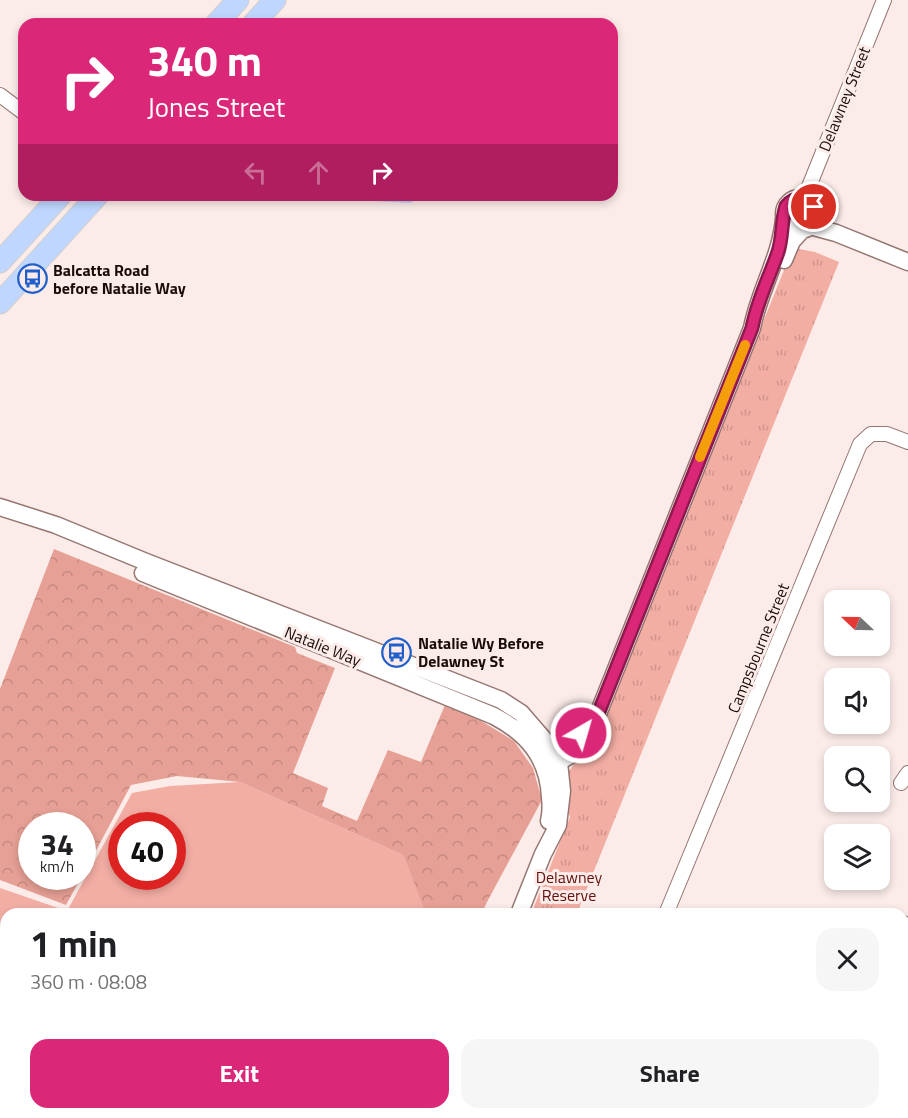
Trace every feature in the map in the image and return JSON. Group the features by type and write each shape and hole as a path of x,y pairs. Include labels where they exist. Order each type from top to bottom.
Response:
{"main road":[{"path":"222,18 238,0"},
{"path":"258,18 273,1"},
{"path":"0,262 56,201"},
{"path":"0,303 93,201"}],"street":[{"name":"Delawney Street","path":"804,199 884,0"},
{"path":"0,95 18,108"},
{"path":"521,908 543,854 554,835 560,816 562,791 550,761 590,740 595,729 598,714 752,328 755,310 783,236 784,211 794,199 804,199 814,207 809,224 792,241 762,315 752,328"},
{"path":"784,218 789,226 809,224 908,253"},
{"path":"809,224 908,262"},
{"name":"Campsbourne Street","path":"668,908 860,444 871,434 887,434 908,442"},
{"name":"Natalie Way","path":"0,507 56,525 501,700 521,713 536,729 550,761"},
{"name":"Natalie Way","path":"0,517 39,530 494,716 521,733 550,761"}],"green space":[{"name":"Delawney Reserve","path":"793,248 815,252 839,262 579,908 533,908 570,817 564,796 565,779 574,765 590,749"},
{"path":"54,549 295,647 297,653 335,668 293,773 328,788 322,806 357,821 388,750 421,762 447,700 514,741 533,768 542,800 484,908 424,908 403,855 240,782 177,776 131,785 117,812 108,812 108,828 96,851 96,812 18,812 18,887 0,880 0,689"},
{"path":"240,782 403,855 424,908 69,908 79,890 96,890 96,858 108,837 108,890 186,890 186,812 122,812 132,793 170,786"},
{"path":"0,888 58,908 0,908"},
{"path":"26,890 74,890 66,905"}],"water":[{"path":"374,201 414,201 410,203"}],"slow traffic":[{"path":"700,457 745,345"}],"place":[{"name":"Balcatta Road before Natalie Way","path":"32,279"},
{"name":"Natalie Wy Before Delawney St","path":"397,652"}],"route":[{"path":"581,733 598,714 752,328 755,310 783,236 786,206 799,198 808,201 814,207"}]}
